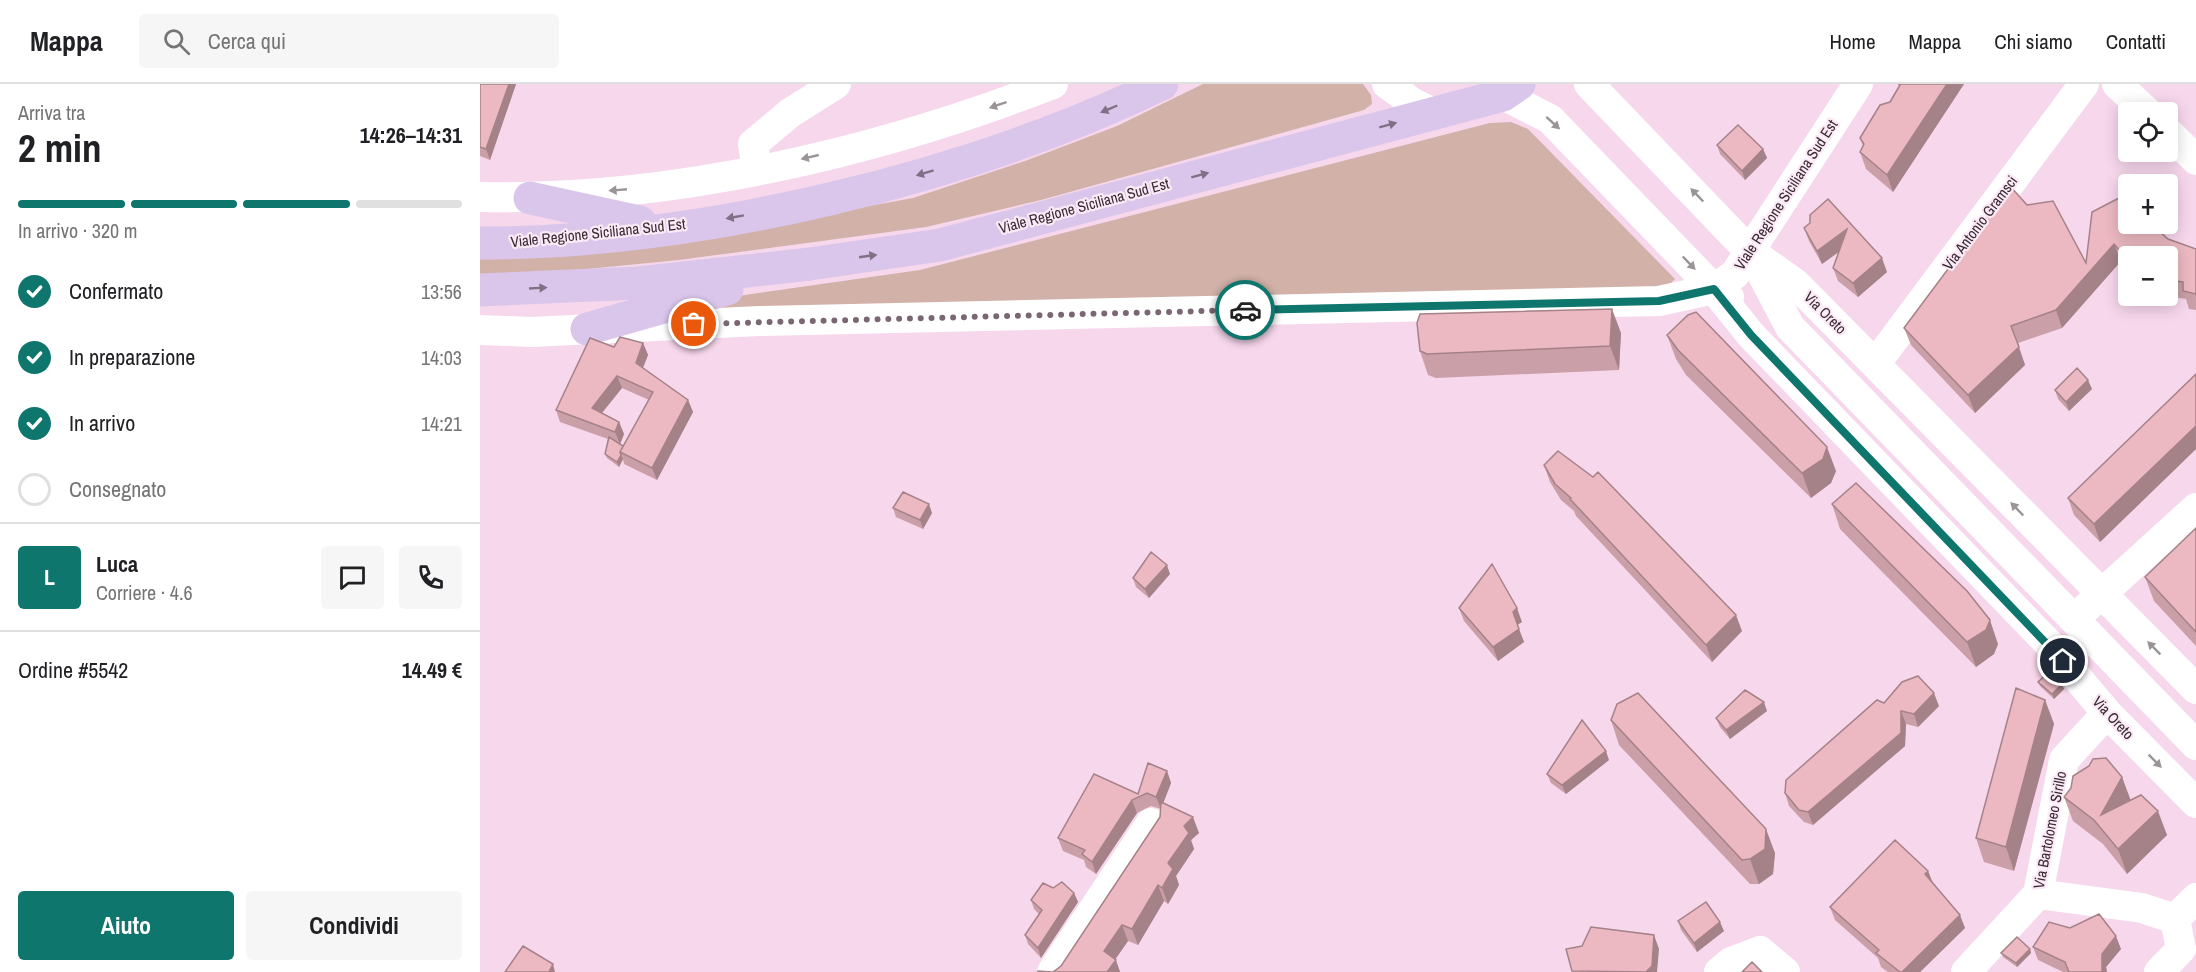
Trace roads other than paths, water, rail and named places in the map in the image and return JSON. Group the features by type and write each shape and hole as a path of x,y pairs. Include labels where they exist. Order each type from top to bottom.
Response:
{"main road":[{"name":"Viale Regione Siciliana Sud Est","path":"480,243 580,238 668,228 783,208 908,178 1017,144 1109,109 1162,84"},
{"name":"Viale Regione Siciliana Sud Est","path":"480,290 638,283 810,264 940,245 1433,113 1511,89"},
{"path":"530,198 668,228"},
{"path":"587,330 810,264"}],"street":[{"path":"757,169 753,144 790,113 836,84"},
{"path":"480,197 530,198 642,188 757,169 891,137 1000,105 1053,84"},
{"path":"1387,84 1413,103 1433,113"},
{"path":"1589,84 1751,253 1790,327 2196,744"},
{"name":"Viale Regione Siciliana Sud Est","path":"480,330 587,330 759,321 1659,301 1714,289 1735,274 1751,253 1820,129 1858,84"},
{"name":"Via Antonio Gramsci","path":"1876,363 2084,84"},
{"path":"2117,84 2136,102"},
{"path":"1511,89 1550,119 1714,289 1790,327"},
{"path":"2178,142 2196,160"},
{"name":"Via Oreto","path":"1751,253 1796,284 2196,689"},
{"name":"Via Oreto","path":"1714,289 1751,335 2048,643 2107,713 2196,803"},
{"path":"2048,643 2196,508"},
{"name":"Via Bartolomeo Sirillo","path":"1966,972 2038,894 2064,760 2107,713"},
{"path":"1052,972 1151,823"},
{"path":"2038,894 2142,908 2175,919"},
{"path":"2175,919 2196,898"},
{"path":"2160,972 2188,956 2175,919"},
{"path":"1719,972 1731,962 1760,951 1785,972"}]}
